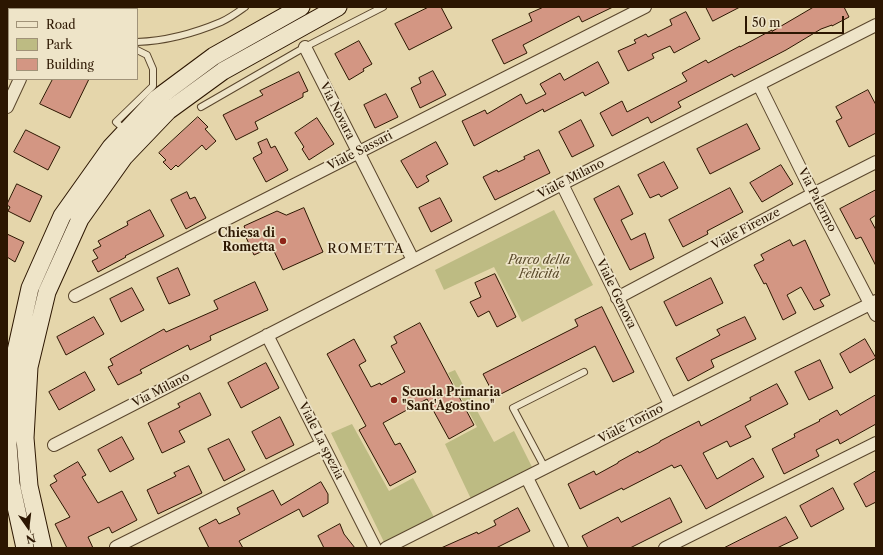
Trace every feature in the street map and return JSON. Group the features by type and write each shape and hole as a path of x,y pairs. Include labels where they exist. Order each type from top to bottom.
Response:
{"main road":[{"path":"25,548 12,484 8,445 12,369 30,288 62,216 112,147 156,99 214,56 301,7"},
{"path":"43,548 29,486 25,438 29,367 47,292 80,219 124,157 168,111 223,70 338,7"}],"street":[{"name":"Viale Sassari","path":"75,296 645,7"},
{"name":"Viale Milano","path":"267,335 876,25"},
{"name":"Via Novara","path":"305,47 413,260"},
{"path":"7,107 20,80"},
{"name":"Via Palermo","path":"759,85 813,194 873,302 876,315"},
{"name":"Viale Firenze","path":"618,298 876,162"},
{"name":"Viale Genova","path":"562,184 670,404"},
{"name":"Viale Torino","path":"386,548 873,302"},
{"name":"Viale La spezia","path":"267,335 375,548"},
{"name":"Via Milano","path":"54,445 267,335"},
{"path":"665,548 876,443"},
{"path":"116,547 322,444"},
{"path":"527,478 562,548"}],"lane":[{"path":"138,42 185,35 222,21 245,7"},
{"path":"202,108 305,47 384,7"},
{"path":"126,130 116,122 153,86 153,69 147,55 138,50"},
{"path":"545,468 513,408 584,372"}],"green space":[{"name":"Parco della Felicità","path":"554,210 593,285 522,322 494,267 444,290 435,270"},
{"path":"455,370 494,442 514,431 533,469 471,499 445,444 477,427 448,373"},
{"path":"352,424 389,491 413,478 434,517 384,542 331,433"}],"building":[{"path":"429,7 441,7 452,28 409,50 395,24"},
{"path":"544,7 613,7 582,22 579,16 523,45 527,53 504,64 492,40 532,21 529,14"},
{"path":"706,7 740,7 713,21"},
{"path":"814,7 844,7 849,17 832,26 821,29 786,50 734,77 732,74 678,102 681,107 651,123 648,117 612,136 600,113 622,101 627,112 687,81 682,73 706,60 708,63 772,31"},
{"path":"686,12 700,39 674,53 670,46 652,54 654,58 628,71 618,51 636,43 634,40 646,34 648,37 672,25 670,20"},
{"path":"359,41 372,64 349,80 335,54"},
{"path":"598,62 609,83 585,96 583,92 544,112 543,109 474,146 462,121 485,110 487,114 521,94 526,104 546,94 540,84 560,73 564,80"},
{"path":"433,71 446,95 420,108 411,88 421,83 419,78"},
{"path":"299,72 308,91 303,93 303,97 255,122 258,129 236,140 223,115 263,95 260,91"},
{"path":"52,80 89,80 70,118 40,104"},
{"path":"868,90 876,105 876,133 849,147 836,121 842,118 836,107"},
{"path":"386,94 398,117 375,128 364,105"},
{"path":"198,117 208,127 205,129 216,141 206,150 202,145 178,167 176,165 171,170 163,162 166,160 159,153"},
{"path":"317,118 334,144 309,160 302,149 304,147 295,133"},
{"path":"581,120 594,146 572,157 559,132"},
{"path":"747,124 760,149 710,174 697,149"},
{"path":"26,130 60,147 48,170 14,152"},
{"path":"267,139 271,148 275,146 288,170 266,182 253,158 262,153 258,143"},
{"path":"436,142 448,164 426,176 429,181 417,188 401,161"},
{"path":"539,150 550,173 495,200 483,177 497,170 498,172 525,159 524,157"},
{"path":"664,162 678,188 661,197 659,194 650,198 638,175"},
{"path":"781,165 793,184 762,202 750,183"},
{"path":"17,184 42,196 30,222 8,211 10,207 7,205"},
{"path":"619,186 633,214 621,220 631,240 645,233 654,258 630,270 594,199"},
{"path":"730,188 743,212 707,231 708,234 683,247 669,220"},
{"path":"876,190 876,215 870,219 876,230 876,266 861,237 856,239 840,209"},
{"path":"187,192 190,199 195,197 206,218 186,229 171,200"},
{"path":"440,198 452,221 431,232 419,208"},
{"name":"Chiesa di Rometta","path":"304,208 323,252 283,270 272,247 254,255 245,235 247,234 244,226 277,211 286,215"},
{"path":"150,210 164,236 98,272 92,261 98,258 93,250 101,246 98,241 128,225 127,222"},
{"path":"7,234 24,242 15,262 7,257"},
{"path":"790,240 793,246 805,240 830,295 820,300 824,306 814,310 801,287 787,295 796,313 783,320 766,283 764,284 754,265 764,260 761,255"},
{"path":"178,268 190,295 169,304 157,278"},
{"path":"495,274 516,317 497,327 489,311 478,317 470,302 481,297 475,283"},
{"path":"711,278 723,303 676,326 664,302"},
{"path":"255,282 268,310 210,336 211,340 190,350 188,345 140,370 142,373 118,385 108,367 113,365 110,359 164,329 166,332 218,309 214,301"},
{"path":"132,288 144,310 121,322 110,299"},
{"path":"602,307 634,372 613,382 595,346 495,397 483,374 578,326 575,320"},
{"path":"94,317 104,334 66,355 57,337"},
{"path":"745,317 756,339 711,360 714,367 688,381 676,358 720,335 717,330"},
{"path":"420,323 474,425 449,439 427,399 383,423 395,445 400,443 416,472 390,486 359,430 366,426 327,354 354,339 366,361 359,365 371,387 380,383 381,385 405,372 391,346 397,343 394,337"},
{"path":"865,339 876,358 850,373 840,354"},
{"path":"820,360 833,388 809,400 795,372"},
{"path":"266,363 279,388 241,408 228,383"},
{"path":"85,372 95,390 59,410 49,392"},
{"path":"777,384 788,404 745,426 751,437 730,447 727,441 703,453 717,479 753,458 764,477 706,509 681,465 674,468 672,465 623,490 622,488 580,509 568,484 594,471 596,475 638,451 639,453 699,421 701,426 751,400 750,398"},
{"path":"200,393 211,415 179,431 185,442 162,453 148,423 180,407 178,404"},
{"path":"876,395 876,424 840,444 838,439 816,450 819,456 784,474 772,449 795,437 794,434 820,421 819,420 837,410 840,415"},
{"path":"280,417 294,445 266,459 252,432"},
{"path":"122,437 134,459 110,472 98,450"},
{"path":"229,439 245,470 224,481 208,449"},
{"path":"78,462 86,475 82,477 98,503 122,491 137,520 112,533 109,527 88,537 93,548 67,548 55,524 70,517 50,485 57,481 54,476"},
{"path":"189,466 202,493 158,514 147,490 176,476 174,473"},
{"path":"876,471 876,502 866,507 854,484"},
{"path":"321,482 328,494 328,503 303,517 299,509 239,541 243,548 209,548 199,528 216,519 219,524 240,514 237,508 273,490 281,505"},
{"path":"833,488 844,509 811,527 800,506"},
{"path":"670,498 682,522 630,548 588,548 582,536 618,517 621,522"},
{"path":"518,508 530,531 496,548 441,548 477,532 478,534 496,525 494,521"},
{"path":"786,517 798,538 777,548 724,548"},
{"path":"340,524 344,534 355,548 324,548 318,536"}],"place":[{"name":"Chiesa di Rometta","path":"283,241"},
{"name":"Scuola Primaria \"Sant'Agostino\"","path":"394,400"}],"district":[{"name":"ROMETTA","path":"366,249"}]}
